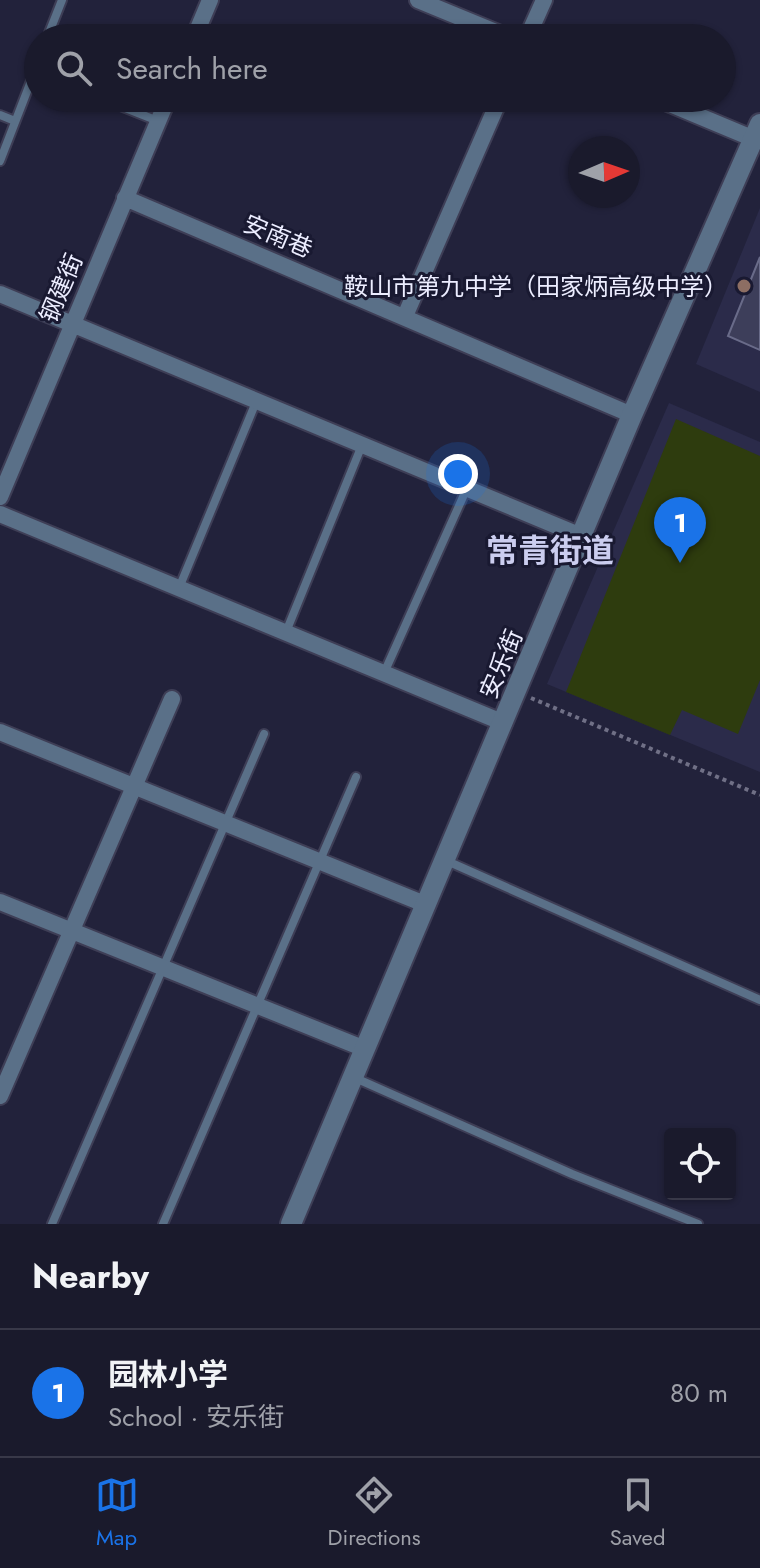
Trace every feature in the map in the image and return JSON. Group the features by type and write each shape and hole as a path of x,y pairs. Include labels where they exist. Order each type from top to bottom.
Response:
{"street":[{"path":"200,24 210,0"},
{"path":"418,0 476,24"},
{"path":"533,24 544,0"},
{"name":"钢建街","path":"0,497 162,112"},
{"path":"405,316 494,112"},
{"path":"698,112 757,132"},
{"name":"安乐街","path":"291,1224 447,861 632,415 757,132"},
{"name":"安南巷","path":"125,198 632,415"},
{"path":"0,294 581,536"},
{"path":"0,514 504,723"},
{"path":"0,1096 172,699"},
{"path":"0,732 427,905"},
{"path":"0,902 365,1049"}],"lane":[{"path":"53,24 62,0"},
{"path":"0,161 24,100"},
{"path":"135,112 158,121"},
{"path":"0,115 15,121"},
{"path":"179,588 257,401"},
{"path":"286,632 362,445"},
{"path":"384,673 467,488"},
{"path":"52,1224 264,734"},
{"path":"163,1224 356,777"},
{"path":"447,861 760,1000"},
{"path":"353,1077 572,1174 698,1224"}],"path":[{"path":"517,693 760,795"}],"shaded area":[{"name":"鞍山市第九中学（田家炳高级中学）","path":"760,208 760,392 696,364"},
{"path":"669,403 760,442 760,772 547,684"}],"green space":[{"path":"676,419 760,456 760,680 738,734 682,710 670,735 566,692"}],"building":[{"path":"760,257 760,350 728,336"}],"place":[{"name":"鞍山市第九中学（田家炳高级中学）","path":"744,286"},
{"name":"园林小学","path":"680,563"}],"district":[{"name":"常青街道","path":"550,551"}]}
